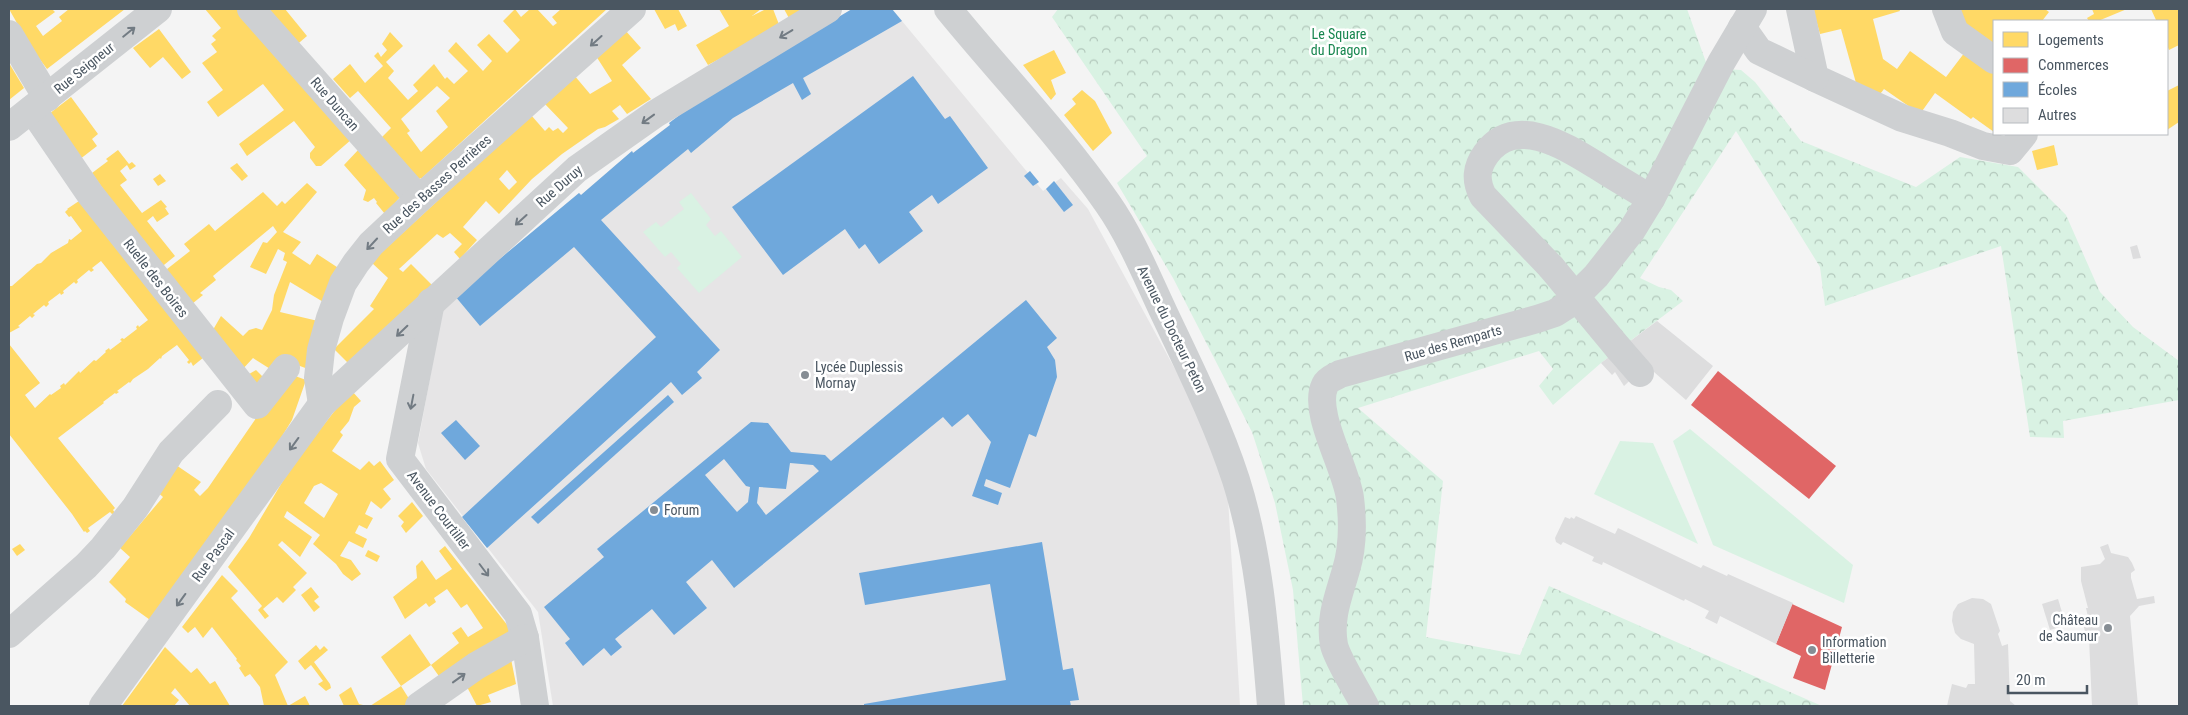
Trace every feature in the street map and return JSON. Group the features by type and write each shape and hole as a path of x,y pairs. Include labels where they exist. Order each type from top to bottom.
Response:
{"street":[{"name":"Rue Seigneur","path":"9,127 158,9"},
{"name":"Rue Duncan","path":"251,9 418,199"},
{"name":"Rue des Basses Perrières","path":"322,404 318,378 321,350 343,283 356,263 371,244 418,199 632,9"},
{"name":"Rue Duruy","path":"322,404 577,169 655,114 828,9"},
{"name":"Avenue du Docteur Peton","path":"948,9 1081,168 1109,206 1134,249 1205,398 1236,481 1252,544 1264,622 1271,706"},
{"path":"1800,9 1815,78"},
{"path":"1946,9 1955,32 1993,59"},
{"path":"1747,18 1759,51 1902,118 1950,133 1983,146 2010,151 2023,135"},
{"name":"Rue des Remparts","path":"1366,706 1334,646 1332,619 1346,570 1353,524 1346,477 1323,416 1321,404 1325,385 1330,379 1340,374 1555,313 1566,306 1596,276 1632,230 1651,199 1747,18"},
{"path":"9,34 39,104"},
{"name":"Ruelle des Boires","path":"39,104 90,194 257,405 286,368"},
{"path":"1640,373 1551,267 1482,196 1477,184 1477,173 1481,162 1496,143 1507,138 1526,134 1556,142 1573,150 1651,199"},
{"name":"Avenue Courtiller","path":"431,302 400,459 518,614 525,638 535,706"},
{"path":"9,634 98,554 135,508 171,452 218,404"},
{"name":"Rue Pascal","path":"103,706 322,404"},
{"path":"419,706 476,666 525,638"}],"shaded area":[{"name":"Lycée Duplessis Mornay","path":"852,9 892,9 1043,191 1061,178 1088,209 1226,463 1240,706 553,706 538,612 426,469 418,443 443,307 579,193 581,195 632,151 634,153 713,91"}],"green space":[{"name":"Le Square du Dragon","path":"1058,9 1687,9 1708,68 1741,70 1755,82 1801,141 1916,187 1960,157 2018,167 2066,215 2100,292 2133,327 2179,361 2179,400 2063,421 2064,438 2030,437 2001,246 1825,306 1820,267 1736,131 1640,278 1659,287 1671,290 1683,301 1601,363 1553,405 1539,386 1553,369 1539,351 1358,408 1443,481 1426,637 1520,655 1549,586 1822,706 1303,706 1293,590 1275,503 1252,432 1173,278 1117,183 1147,156 1052,17"},
{"path":"691,193 711,219 706,225 715,236 721,231 742,257 699,293 677,268 681,264 671,252 665,257 643,232 656,222 661,227 684,209 679,202"},
{"path":"1690,429 1853,565 1844,603 1713,545 1673,441"},
{"path":"1620,441 1653,443 1698,544 1594,494"}],"building: Logements":[{"path":"9,9 52,9 55,12 36,26 43,36 62,21 59,17 69,9 125,9 47,69 30,46"},
{"path":"205,9 240,9 352,139 321,166 316,166 310,158 310,153 315,147 294,121 247,156 239,144 284,110 263,84 218,117 207,102 223,90 202,63 217,52 211,44 216,40 212,36 221,28"},
{"path":"259,9 285,9 307,36 293,48"},
{"path":"515,9 521,17 530,9 537,9 553,26 557,23 552,17 561,9 607,9 422,178 412,181 378,141 391,128 358,91 350,98 333,79 350,64 365,83 383,66 374,56 378,52 381,57 387,50 382,44 390,32 403,46 386,62 394,71 388,78 408,100 418,91 413,85 434,64 445,79 447,77 454,84 468,71 448,51 456,42 483,71 492,61 477,45 489,34 507,53 520,40 503,21","holes":["437,86 450,98 436,111 448,127 421,152 407,133 410,131 401,119"]},
{"path":"654,9 678,9 687,26 678,31 675,24 665,29"},
{"path":"719,9 761,9 752,16 766,9 773,9 780,27 708,65 696,45 729,26"},
{"path":"784,9 806,9 790,20"},
{"path":"1813,9 1899,9 1900,11 1873,19 1883,59 1897,69 1910,51 1946,77 1965,52 1993,72 1993,131 1973,117 1971,119 1935,93 1920,114 1884,89 1877,98 1856,83 1841,29 1820,34"},
{"path":"1958,9 2045,9 2049,12 2043,20 1993,20 1993,44 1964,23"},
{"path":"2092,9 2127,9 2100,20 2088,20 2087,18 2094,14"},
{"path":"2151,9 2179,9 2179,45 2169,50 2168,20 2156,20"},
{"path":"159,29 191,72 182,79 163,57 150,68 133,48"},
{"path":"625,30 641,48 622,65 651,99 627,114 620,105 612,111 619,119 598,129 562,154 532,179 499,214 486,201 463,227 477,240 460,259 454,252 462,244 450,233 443,238 437,234 399,269 403,272 411,264 434,287 351,366 334,349 374,309 370,306 388,278 371,262 531,115 545,131 549,127 553,131 558,128 563,133 568,128 544,103 574,75 590,94 612,81 596,56","holes":["507,170 517,182 509,190 499,179"]},
{"path":"1054,50 1066,73 1051,80 1056,94 1051,100 1023,65"},
{"path":"9,63 24,88 9,100"},
{"path":"2179,85 2179,122 2168,129 2168,90"},
{"path":"1082,90 1095,101 1112,133 1093,151 1064,115 1076,104 1072,99"},
{"path":"71,97 98,134 92,139 97,146 75,163 45,117"},
{"path":"2054,145 2058,165 2037,170 2032,151"},
{"path":"360,148 402,195 385,214 374,198 368,202 363,200 366,190 344,165"},
{"path":"118,150 129,164 132,162 136,166 130,170 127,165 120,171 127,180 120,185 142,213 161,200 167,207 165,208 169,214 157,222 153,216 147,221 175,256 159,269 92,173 108,161 106,159"},
{"path":"237,163 248,176 242,181 230,168"},
{"path":"160,174 166,181 158,186 153,179"},
{"path":"307,183 317,192 283,232 301,242 292,253 310,265 317,254 340,269 325,303 290,282 280,312 318,321 308,369 284,360 275,372 253,358 240,372 210,335 221,316 243,336 249,330 256,328 262,330 272,310 274,295 287,262 283,260 285,253 278,249 266,274 250,267 263,242 267,243 277,232 273,226 213,276 216,280 200,293 203,295 187,308 162,273 190,251 184,244 209,224 215,231 263,192 277,206 282,201 285,204"},
{"path":"85,197 209,353 193,366 191,362 189,364 187,362 189,360 177,345 58,438 115,508 113,510 115,513 112,514 110,512 88,528 90,531 87,533 84,532 9,434 9,344 40,383 25,395 35,408 50,394 61,388 60,386 64,383 65,385 79,371 80,373 94,360 96,361 105,351 109,348 110,350 122,341 120,340 122,338 124,339 137,329 138,325 139,327 148,320 101,261 92,268 94,270 91,272 89,270 77,280 76,284 74,282 63,291 64,293 61,295 60,293 48,302 49,304 46,307 44,305 33,314 35,315 32,318 30,316 18,326 20,327 9,333 9,286 12,286 51,253 68,243 69,239 71,240 82,231 71,216 69,217 65,212"},
{"path":"256,370 268,382 259,394 244,377"},
{"path":"287,373 306,380 292,420 259,474 153,622 125,602 126,599 109,582 130,557 120,548 163,497 155,490 176,465 201,482 194,490 200,496 208,488"},
{"path":"351,390 361,401 354,407 349,421 340,432 343,435 332,451 360,470 369,461 374,466 380,461 394,480 383,489 391,499 381,509 371,501 365,514 373,518 367,529 359,525 355,533 367,539 363,548 349,541 340,556 351,560 361,574 352,581 313,544 320,535 287,511 284,517 312,537 300,557 282,541 278,545 307,573 293,587 296,590 283,603 277,597 263,609 269,616 265,619 258,610 262,606 228,567 249,538 284,479","holes":["321,483 338,494 324,518 304,503 314,486"]},
{"path":"412,502 423,516 406,533 401,526 404,522 398,516"},
{"path":"20,544 25,550 17,556 12,549"},
{"path":"445,546 512,631 441,679 431,665 459,643 452,633 461,627 468,637 483,628 467,604 461,608 447,589 434,598 436,602 429,607 426,603 405,619 393,597 417,578 416,566 422,560 436,580 452,569 439,551"},
{"path":"368,550 380,556 377,562 365,556"},
{"path":"222,575 238,591 231,598 288,662 275,675 288,706 264,706 260,687 250,674 245,677 239,668 241,666 237,659 212,627 203,638 195,627 188,633 182,627"},
{"path":"311,587 319,597 314,601 320,607 314,612 301,595"},
{"path":"410,634 431,665 401,686 381,657"},
{"path":"316,645 320,650 324,646 328,650 314,662 330,684 331,688 326,691 318,684 323,681 311,665 305,670 298,661"},
{"path":"165,647 191,673 197,668 210,684 215,681 230,706 190,706 175,688 171,693 179,700 174,706 122,706"},
{"path":"511,659 516,684 488,695 491,702 477,706 466,685"},
{"path":"401,686 411,702 406,706 370,706"},
{"path":"351,687 359,704 367,706 344,706 339,695"},
{"path":"305,696 310,706 288,706"}],"building: Commerces":[{"path":"1718,371 1836,466 1809,499 1691,405"},
{"name":"Information Billetterie","path":"1792,604 1842,627 1825,690 1793,678 1801,656 1776,644"}],"building: Écoles":[{"path":"852,9 892,9 902,21 803,78 811,94 802,100 793,83 733,118 691,153 688,149 601,220 720,350 697,372 702,378 682,395 671,382 487,548 462,517 656,337 574,247 480,326 455,296 579,193 581,195 632,151 633,153 702,98"},
{"path":"913,76 945,119 950,116 988,168 938,204 932,195 909,212 923,231 879,264 865,244 859,249 845,229 783,275 732,207"},
{"path":"1030,171 1039,182 1033,186 1024,176"},
{"path":"1054,181 1073,205 1064,212 1046,189"},
{"path":"1026,300 1057,338 1047,347 1055,360 1057,377 1036,437 1029,434 1010,488 986,479 984,486 1002,493 998,505 972,496 991,442 968,414 952,427 943,417 734,588 712,560 686,582 707,608 674,635 652,609 615,639 622,647 611,656 604,648 583,666 565,643 570,639 544,607 604,557 597,549 751,422 768,423 791,452 825,455 831,461","holes":["724,459 746,486 750,487 748,502 737,512 705,475","790,463 813,465 819,471 766,515 757,503 759,487 786,489"]},
{"path":"668,395 674,402 538,524 531,517"},
{"path":"456,420 480,446 465,460 441,433"},
{"path":"1042,542 1063,670 1073,668 1079,700 1070,701 1071,706 864,706 864,704 1006,680 990,584 865,605 859,573"}],"building: Autres":[{"path":"2137,245 2141,258 2133,259 2130,247"},
{"path":"1657,321 1713,366 1686,400 1646,365 1624,386 1615,372 1612,375 1601,363"},
{"path":"1576,516 1615,534 1618,528 1701,568 1703,565 1727,576 1728,574 1793,603 1776,644 1720,616 1717,624 1705,618 1709,611 1603,562 1602,565 1592,561 1594,557 1563,542 1561,545 1556,542 1555,538 1565,517 1574,519"},
{"name":"Château de Saumur","path":"2108,544 2111,553 2128,557 2132,563 2135,570 2131,573 2131,578 2137,599 2154,596 2155,603 2139,606 2130,616 2138,706 2092,706 2089,638 2086,636 2082,619 2088,617 2086,608 2088,608 2081,581 2081,567 2100,564 2105,559 2100,547"},
{"name":"Château de Saumur","path":"1972,598 1983,599 1991,604 2000,631 1998,634 2002,646 2008,644 2010,701 2016,706 1947,706 1952,684 1966,688 1968,684 1975,684 1974,644 1961,639 1955,633 1952,621 1953,612 1958,604"},
{"path":"2058,599 2066,625 2050,630 2042,604"}],"place":[{"name":"Lycée Duplessis Mornay","path":"805,375"},
{"name":"Forum","path":"654,510"},
{"name":"Château de Saumur","path":"2108,628"},
{"name":"Information Billetterie","path":"1812,650"}]}
